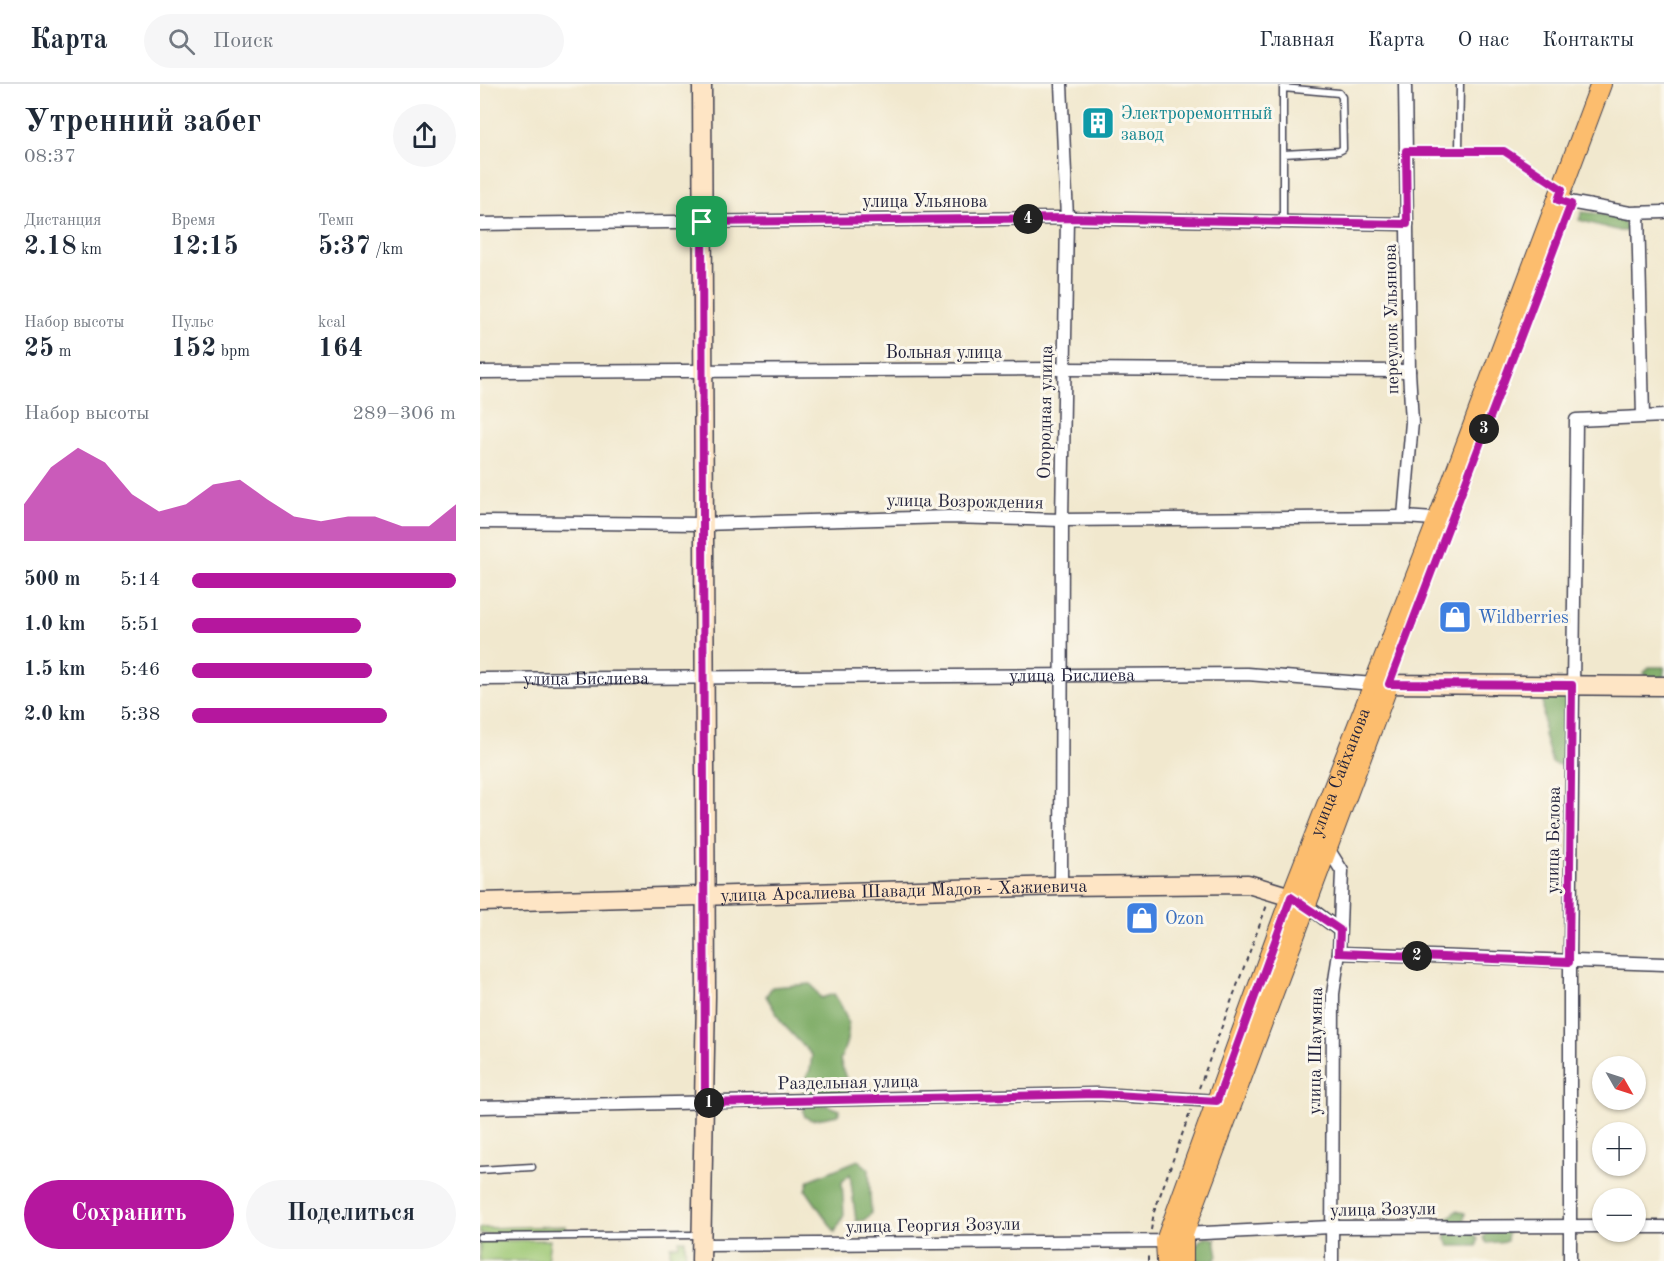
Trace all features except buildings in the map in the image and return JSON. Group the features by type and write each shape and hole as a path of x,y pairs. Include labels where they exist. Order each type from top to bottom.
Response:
{"main road":[{"name":"улица Сайханова","path":"1166,1238 1298,901 1443,520 1564,198 1601,84"},
{"name":"улица Сайханова","path":"1564,198 1615,84"},
{"name":"улица Сайханова","path":"1167,1261 1166,1238 1217,1101 1298,901 1327,847 1381,684"},
{"name":"улица Сайханова","path":"1166,1238 1183,1261"}],"street":[{"path":"701,1247 705,1103 702,84"},
{"name":"Огородная улица","path":"1061,84 1067,218 1062,520 1061,886"},
{"name":"переулок Ульянова","path":"1404,517 1412,422 1408,371 1405,84"},
{"path":"1564,198 1638,213 1664,212"},
{"path":"1638,213 1643,416 1664,416"},
{"name":"улица Ульянова","path":"480,224 1067,218 1407,224"},
{"name":"Вольная улица","path":"480,372 1064,369 1408,371"},
{"name":"улица Белова","path":"1570,1261 1569,962 1576,420 1643,416"},
{"name":"улица Возрождения","path":"480,522 702,524 949,517 1062,520 1404,517 1443,520"},
{"name":"улица Бислиева","path":"480,679 705,675 1247,674 1381,684 1664,686"},
{"name":"улица Шаумяна","path":"1327,847 1342,871 1339,953 1333,994 1332,1261"},
{"name":"улица Арсалиева Шавади Мадов - Хажиевича","path":"480,902 1061,886 1248,884 1298,901"},
{"path":"1298,901 1340,930"},
{"path":"1339,953 1664,964"},
{"name":"Раздельная улица","path":"480,1107 1098,1094 1217,1101"},
{"name":"улица Зозули","path":"1166,1238 1332,1227 1592,1226"},
{"path":"1646,1227 1664,1227"},
{"name":"улица Георгия Зозули","path":"701,1247 1166,1238"}],"lane":[{"path":"1459,151 1460,84"},
{"path":"1283,154 1339,151 1343,148 1342,97 1339,93 1282,88 1283,222"},
{"path":"1406,151 1504,151 1564,198"},
{"path":"480,1170 532,1167"},
{"path":"480,1237 701,1247"}],"path":[{"path":"1148,1261 1166,1238 1154,1212 1272,891"}],"green space":[{"path":"1582,212 1613,217 1628,227 1626,231 1620,231 1579,220"},
{"path":"1649,667 1664,667 1664,682 1650,680 1644,673"},
{"path":"1559,694 1565,697 1567,758 1560,765 1552,763 1544,735 1543,700"},
{"path":"811,984 821,998 834,994 847,1019 847,1041 840,1060 847,1082 847,1093 808,1098 801,1086 810,1070 812,1055 782,1023 766,996 772,987"},
{"path":"826,1105 840,1110 838,1115 812,1120 805,1117 803,1111 806,1106"},
{"path":"858,1160 869,1169 871,1214 864,1220 856,1221 850,1174 842,1182 844,1215 835,1232 806,1190 809,1180"},
{"path":"1456,1211 1465,1213 1464,1221 1478,1239 1477,1246 1450,1246 1445,1238 1448,1233 1445,1221"},
{"path":"566,1226 566,1233 480,1234 480,1228"},
{"path":"1489,1229 1508,1231 1507,1241 1487,1243 1483,1238"},
{"path":"1206,1237 1215,1239 1218,1256 1214,1261 1197,1261 1195,1247 1200,1240"},
{"path":"550,1240 547,1261 480,1261 480,1241"},
{"path":"679,1240 685,1240 686,1261 670,1261 670,1246 679,1245"}],"place":[{"name":"Электроремонтный завод","path":"1098,123"},
{"name":"Wildberries","path":"1455,617"},
{"name":"Ozon","path":"1142,918"}],"route":[{"path":"1406,151 1504,151 1562,189 1558,200 1571,204 1449,520 1389,684 1572,685 1569,962 1339,953 1340,930 1291,897 1217,1101 1098,1094 705,1103 702,222 1067,218 1407,224 1406,151"}]}
